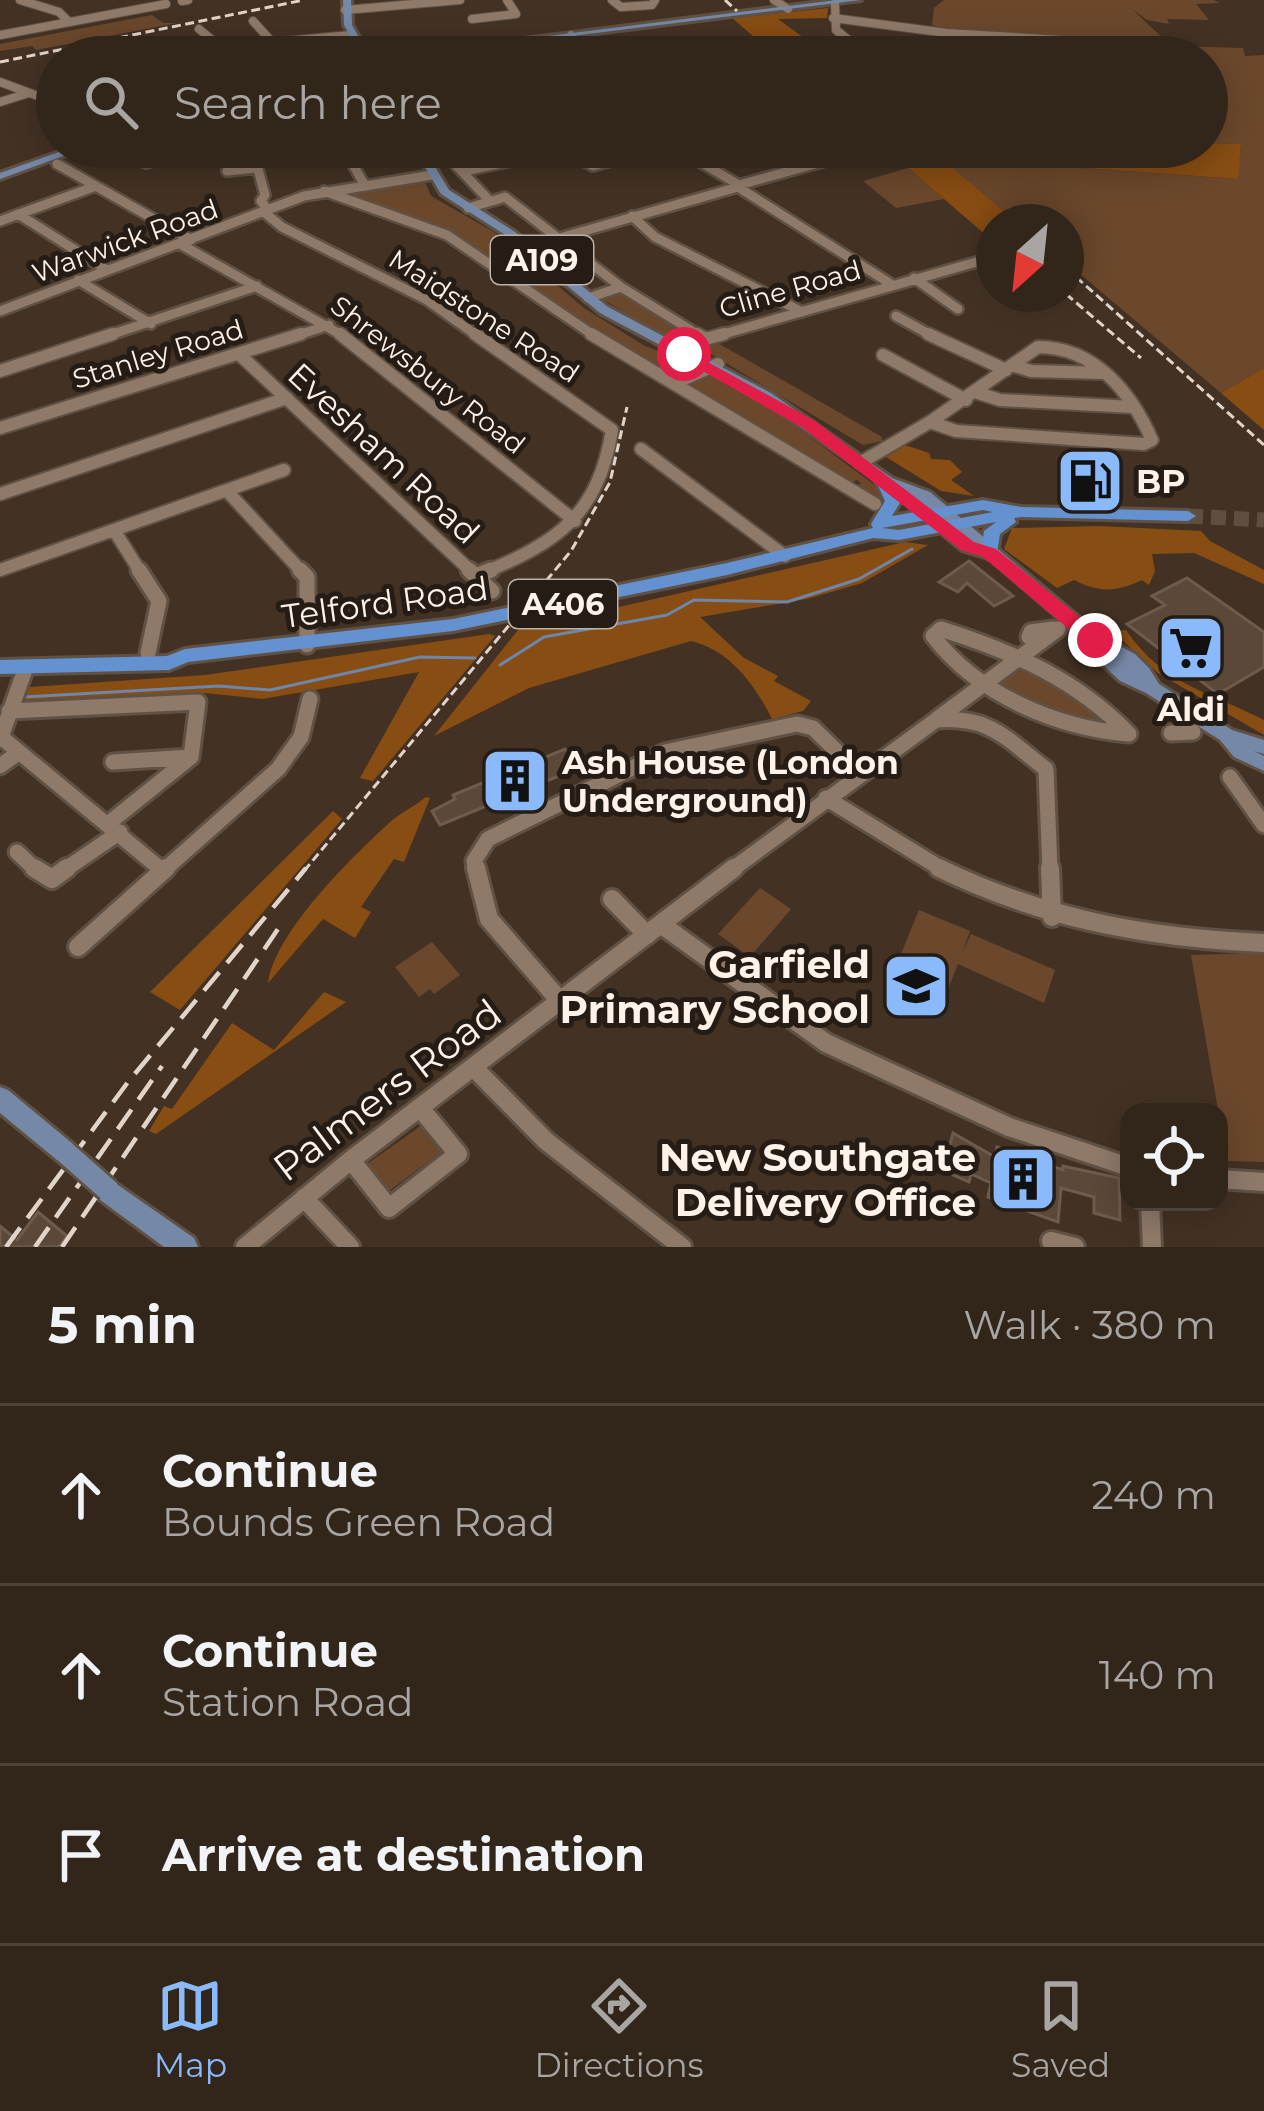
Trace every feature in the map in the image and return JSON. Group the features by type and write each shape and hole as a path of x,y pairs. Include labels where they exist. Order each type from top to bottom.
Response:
{"highway":[{"path":"876,528 893,501 884,479"},
{"name":"Telford Road","path":"105,662 120,668 542,609 784,556 924,513 949,519"},
{"path":"989,553 992,531 1015,514"},
{"name":"A406","path":"949,519 1015,514 1191,520"},
{"name":"Telford Road","path":"876,528 898,535 949,519"},
{"name":"Telford Road","path":"0,667 105,662 122,655 172,651 185,656"}],"main road":[{"path":"351,34 352,3"},
{"path":"555,36 838,4"},
{"path":"0,176 36,163"},
{"name":"A109","path":"428,168 468,208 527,247 588,298 766,396 924,513"},
{"name":"A109","path":"884,479 920,491 949,519 967,546 989,553 1095,640 1099,652 1138,685 1152,688 1226,735 1264,747"},
{"name":"A109","path":"1226,735 1240,752 1264,764"},
{"path":"0,1098 184,1247"}],"street":[{"path":"20,0 59,12 70,22"},
{"path":"0,35 169,7 151,0"},
{"path":"352,3 460,0"},
{"path":"507,0 524,22"},
{"path":"612,0 627,8 652,5 655,0"},
{"path":"774,0 788,9"},
{"path":"844,36 836,29 838,4 947,33 996,36"},
{"path":"472,20 516,14"},
{"path":"253,21 267,36"},
{"path":"199,29 208,36"},
{"path":"947,33 951,36"},
{"path":"329,36 351,34"},
{"path":"0,82 36,96"},
{"path":"0,102 29,93"},
{"name":"Shrewsbury Road","path":"65,168 329,325 574,521"},
{"path":"227,171 257,168 264,208"},
{"path":"354,168 364,184"},
{"path":"461,168 489,200"},
{"path":"318,192 478,168"},
{"path":"709,168 891,284"},
{"path":"527,247 803,168"},
{"path":"0,221 96,186"},
{"path":"318,192 447,235 511,274 578,326 875,504"},
{"name":"Warwick Road","path":"6,309 264,208 318,192"},
{"path":"468,208 505,197 621,286 704,339"},
{"name":"Maidstone Road","path":"264,208 282,227 427,300 612,430 606,457 574,521"},
{"path":"18,214 107,270"},
{"path":"632,216 655,237 802,312"},
{"name":"Cline Road","path":"679,350 976,261"},
{"path":"914,278 958,309"},
{"path":"78,280 152,324"},
{"path":"0,371 257,286"},
{"path":"588,298 621,286"},
{"path":"0,297 6,309"},
{"path":"896,316 969,356 1031,370 1103,374"},
{"name":"Stanley Road","path":"0,428 329,325"},
{"path":"860,463 972,396 1031,348 1063,346 1084,354 1133,407 1152,440 956,431 930,422"},
{"name":"Evesham Road","path":"239,354 492,591"},
{"path":"883,355 972,396 1133,407"},
{"path":"675,383 714,366"},
{"path":"0,494 287,398"},
{"path":"641,449 769,540 784,556"},
{"path":"0,570 284,470"},
{"path":"227,491 307,577 307,645"},
{"path":"476,576 548,542 574,521"},
{"path":"114,530 158,601 148,653"},
{"path":"941,629 1025,645 1082,690 1129,734 1039,713 983,680 933,636 941,629"},
{"name":"Palmers Road","path":"245,1247 351,1160 859,772 936,720 1025,645"},
{"path":"26,667 1,737 163,871"},
{"path":"78,947 289,756 301,737 310,699"},
{"path":"9,711 194,700 191,758 114,828 52,879 42,876 17,852"},
{"path":"936,720 984,722 1046,770 1052,917"},
{"path":"561,1002 489,919 474,861 488,839 665,752 796,724 813,728 859,772"},
{"path":"1171,734 1192,732"},
{"path":"0,766 19,753"},
{"path":"113,762 191,758"},
{"path":"1230,777 1264,825"},
{"path":"826,798 931,866 1052,917 1156,939 1264,943"},
{"path":"612,899 826,1043 1009,1127 1120,1164"},
{"path":"475,1069 546,1141 682,1247"},
{"path":"351,1160 389,1208 458,1154 421,1109"},
{"path":"1228,1180 1264,1182"},
{"path":"304,1198 350,1247"},
{"path":"1150,1211 1152,1247"},
{"path":"1051,1241 1075,1247"}],"shaded area":[{"path":"944,0 1219,3 1196,4 1209,20 1167,19 1169,24 1147,20 1131,8 1161,36 956,32 932,25 934,8"},
{"path":"828,8 827,18 778,19 801,36 753,36 732,18"},
{"path":"152,15 163,23 177,23 109,36 42,36"},
{"path":"36,37 36,50 32,46 0,51 0,44"},
{"path":"1228,48 1243,48 1245,56 1264,55 1264,368 1221,393 1084,277 1084,204 994,204 951,168 1081,168 1237,179 1241,144 1228,144"},
{"path":"1228,144 1241,144 1238,179 1082,168 1228,168"},
{"path":"908,168 944,199 896,208 863,181"},
{"path":"908,168 953,168 995,204 976,204 976,227"},
{"path":"423,177 431,196 494,232 584,308 643,345 694,366 670,375 469,247 383,207 335,192"},
{"path":"620,291 694,336 671,340 599,297"},
{"path":"716,342 882,441 863,445 711,354 707,345"},
{"path":"1264,368 1264,430 1221,393"},
{"path":"714,375 746,390 876,486 885,495 883,503 856,487 861,483 857,480 850,483 689,387 692,381"},
{"path":"905,445 929,453 931,459 950,460 962,472 951,480 974,496 941,491 886,457"},
{"path":"1012,528 1201,531 1210,541 1264,570 1264,584 1194,553 1152,554 1155,571 1149,585 1142,580 1100,589 1074,580 1057,588 1004,549"},
{"path":"905,542 928,545 862,583 807,599 700,617 744,658 778,676 774,681 811,701 803,711 772,719 740,671 718,652 691,641 529,688 434,736 518,630"},
{"path":"1126,630 1172,676 1264,720 1264,735 1158,673 1112,631"},
{"path":"495,636 373,781 360,778 419,672 262,699 205,693 22,704 30,687 205,675"},
{"path":"1024,657 1125,734 1059,720 996,685 993,680"},
{"path":"430,798 404,862 394,859 361,907 371,912 355,938 323,919 268,983 284,941 317,897 388,824"},
{"path":"333,811 342,819 180,1010 150,992"},
{"path":"760,888 791,909 750,957 718,934"},
{"path":"919,910 970,931 962,953 971,934 1055,970 1044,1003 958,964 946,994 894,971"},
{"path":"432,942 460,975 434,994 430,989 419,997 395,967"},
{"path":"1264,953 1264,1162 1228,1161 1228,1103 1217,1103 1191,955"},
{"path":"324,992 346,1002 156,1134 149,1131 164,1106 172,1109 232,1023 274,1050"},
{"path":"425,1123 444,1150 389,1191 367,1164"}],"building":[{"path":"969,561 1013,596 994,606 967,583 958,592 939,582"},
{"path":"1187,578 1264,632 1264,667 1218,694 1127,624 1165,605 1152,596"},
{"name":"Ash House (London Underground)","path":"565,749 578,768 440,825 432,811 455,799 453,795"},
{"path":"953,1133 995,1157 997,1147 1063,1170 1063,1166 1119,1178 1120,1220 1094,1213 1094,1197 1061,1188 1058,1222 988,1197 991,1183 971,1174 969,1182 953,1175 958,1156 948,1152"},
{"path":"38,1212 67,1236 59,1247 0,1247 0,1226 17,1240"}],"waterway":[{"path":"500,665 544,637 667,615 694,600 787,602 859,579 912,549"},
{"path":"24,697 219,686 270,690 420,657 475,658"}],"tunnel":[{"path":"1188,516 1264,520"}],"railway":[{"path":"127,36 304,0"},
{"path":"725,0 737,11"},
{"path":"0,62 36,55"},
{"path":"1084,284 1264,445"},
{"path":"1084,309 1141,358"},
{"path":"304,871 571,551 610,482 627,407"},
{"path":"6,1247 128,1082 306,868"},
{"path":"62,1247 278,929"},
{"path":"35,1247 162,1066"}],"place":[{"name":"BP","path":"1090,481"},
{"name":"Aldi","path":"1191,648"},
{"name":"Ash House (London Underground)","path":"515,781"},
{"name":"Garfield Primary School","path":"916,986"},
{"name":"New Southgate Delivery Office","path":"1023,1179"}],"route":[{"path":"684,354 809,424 967,546 989,553 1095,640"}]}
